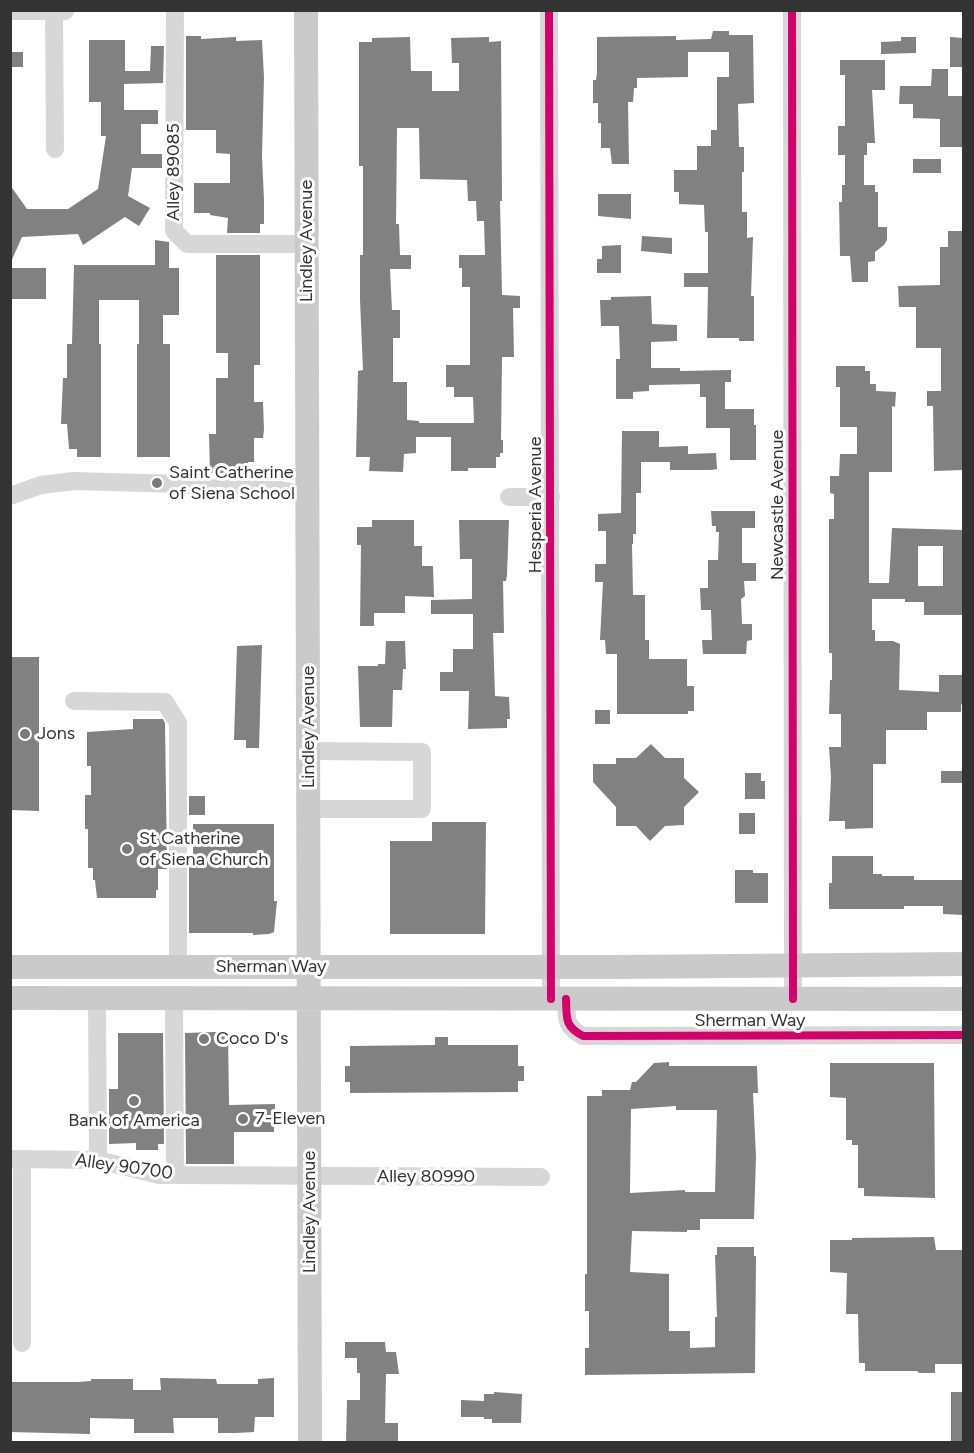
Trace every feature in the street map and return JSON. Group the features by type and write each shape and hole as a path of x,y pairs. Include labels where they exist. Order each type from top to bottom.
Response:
{"main road":[{"name":"Lindley Avenue","path":"306,10 309,1443"},
{"name":"Sherman Way","path":"10,967 963,964"},
{"name":"Sherman Way","path":"10,998 963,999"}],"street":[{"path":"10,11 67,10"},
{"name":"Alley 89085","path":"175,10 174,231 187,244 307,244"},
{"name":"Hesperia Avenue","path":"549,10 551,967 559,999"},
{"name":"Newcastle Avenue","path":"792,10 793,999"},
{"path":"54,11 55,149"},
{"path":"10,496 41,485 74,481 181,484 208,488 280,490 307,495"},
{"path":"509,497 551,497"},
{"path":"74,701 165,702 178,723 178,967"},
{"path":"309,751 422,752 423,809 309,809"},
{"path":"97,998 98,1160"},
{"path":"174,998 175,1176"},
{"name":"Sherman Way","path":"559,999 571,1030 583,1036 963,1035"},
{"path":"16,1159 22,1343"},
{"name":"Alley 90700","path":"16,1159 98,1160 159,1175 175,1176 310,1176"},
{"name":"Alley 80990","path":"310,1176 541,1177"}],"building":[{"path":"713,31 729,31 729,35 753,35 754,103 738,104 739,147 744,147 742,212 747,212 747,238 753,237 751,296 754,296 754,341 739,341 739,338 707,338 708,287 684,287 684,273 708,273 708,232 705,232 704,205 679,204 679,192 674,192 674,170 697,170 697,146 711,146 711,130 717,130 717,77 729,77 729,52 688,52 688,77 637,78 633,102 628,102 629,164 612,164 610,148 601,148 598,103 593,103 593,80 596,80 597,72 597,37 676,36 676,40 711,39"},
{"path":"186,36 201,36 201,39 236,37 236,41 262,40 264,224 260,224 260,233 227,233 228,218 210,215 210,213 194,213 194,183 230,183 230,154 216,153 216,130 186,130"},
{"path":"410,37 411,71 432,71 432,91 459,91 459,63 452,63 451,38 489,37 489,42 501,41 502,295 520,296 520,308 513,308 514,357 502,357 501,440 503,440 503,453 500,453 500,457 496,457 496,468 468,468 468,471 451,471 451,437 416,437 416,453 404,454 403,472 369,471 370,457 356,457 358,371 363,370 360,255 363,255 363,166 359,166 359,42 372,42 372,38","holes":["397,128 419,128 420,179 467,180 468,201 476,201 477,221 484,221 485,255 459,255 462,287 470,287 470,365 446,365 446,387 454,387 454,397 473,397 474,423 419,423 419,421 407,420 407,382 393,382 393,338 400,338 400,310 392,310 390,269 411,269 411,255 400,255 399,224 396,224"]},
{"path":"901,37 916,37 916,53 881,54 881,42 901,41"},
{"path":"950,37 963,38 963,67 950,67"},
{"path":"89,40 125,40 125,71 150,71 151,46 164,46 163,83 124,84 124,110 158,110 158,124 141,124 141,154 162,154 162,168 132,168 128,196 150,208 139,226 125,217 83,245 78,234 22,237 10,264 10,185 27,209 68,209 98,189 106,136 101,136 101,102 89,102"},
{"path":"10,52 23,52 23,67 10,67"},
{"path":"840,60 885,60 885,90 872,90 875,143 867,143 867,155 864,155 864,185 875,185 875,192 878,192 878,227 887,227 887,240 875,252 875,261 868,262 868,282 852,282 850,256 840,256 839,202 842,202 842,185 845,185 845,155 838,155 838,126 845,126 845,75 840,75"},
{"path":"932,69 948,69 948,96 963,96 963,147 940,147 940,119 913,118 913,104 899,104 900,86 931,86"},
{"path":"913,159 941,159 941,173 913,173"},
{"path":"598,194 631,194 631,219 598,216"},
{"path":"948,231 963,231 963,470 934,471 933,406 927,406 927,391 941,391 941,348 916,348 916,307 899,307 898,286 940,285 940,247 948,247"},
{"path":"642,236 672,238 672,254 641,251"},
{"path":"155,240 169,242 169,268 179,268 179,315 163,315 163,344 170,344 170,457 137,457 139,300 99,300 101,457 77,457 77,449 69,449 67,424 61,424 63,378 67,378 67,344 72,344 74,265 155,265"},
{"path":"621,245 621,273 597,273 597,259 602,259 602,246"},
{"path":"216,255 260,255 260,365 254,365 254,402 263,402 264,430 263,438 254,438 254,462 248,462 248,473 210,473 209,434 216,434 216,378 228,378 228,353 216,353"},
{"path":"10,268 46,268 46,299 10,299"},
{"path":"651,296 652,324 677,325 677,341 651,342 651,368 680,368 680,371 731,370 731,382 725,382 725,409 754,409 756,460 730,460 730,428 706,428 706,397 700,397 700,384 649,385 649,391 633,392 633,399 616,399 616,359 620,359 619,326 601,326 600,300 611,300 611,297"},
{"path":"836,366 865,366 865,371 870,371 870,384 876,384 876,391 896,392 895,407 892,406 892,472 869,472 869,583 889,583 892,528 963,530 963,615 924,615 924,602 905,602 905,599 872,599 872,630 875,630 875,641 893,641 900,644 899,690 939,692 939,675 963,675 961,712 927,712 927,730 886,730 886,764 873,764 873,828 845,829 845,821 829,821 831,777 829,747 841,747 841,714 829,714 832,653 829,653 829,519 834,519 834,494 830,493 830,476 839,476 840,454 857,454 857,427 840,427 840,387 836,387","holes":["918,546 943,546 943,586 918,586"]},
{"path":"622,431 659,431 659,447 688,446 688,454 716,453 717,469 711,470 670,470 670,462 641,462 641,493 636,493 636,534 633,534 632,544 633,595 645,595 645,640 649,640 649,659 687,659 687,686 694,686 694,711 688,711 688,714 617,714 617,654 606,654 605,640 600,640 603,582 595,582 595,564 606,564 606,531 598,531 598,514 621,513"},
{"path":"711,511 755,511 755,528 742,528 742,563 756,563 756,581 744,581 745,596 741,599 742,624 752,624 752,640 747,641 746,654 703,654 702,640 712,640 711,610 701,610 700,588 708,588 708,560 718,560 719,532 716,532 716,526 712,526"},
{"path":"372,520 414,520 414,546 422,546 422,566 433,566 434,597 405,596 405,613 374,613 374,626 360,626 361,545 357,545 357,527 372,527"},
{"path":"459,520 509,520 507,575 506,581 503,581 504,633 493,633 495,696 509,697 510,719 507,719 507,728 468,729 469,691 440,691 440,672 453,672 453,649 473,649 473,614 431,614 431,600 472,599 472,559 460,559"},
{"path":"386,641 405,641 406,669 403,669 402,690 393,690 392,727 360,727 358,666 385,664"},
{"path":"262,645 259,748 246,748 246,740 234,740 237,646"},
{"name":"Jons","path":"10,657 39,657 39,811 10,810"},
{"path":"595,710 610,710 610,724 595,724"},
{"name":"St Catherine of Siena Church","path":"133,719 163,719 165,723 167,869 158,869 156,898 97,898 93,868 88,868 88,829 85,829 85,795 91,795 91,766 87,766 87,732 133,729"},
{"path":"651,744 665,758 684,758 684,778 699,792 684,807 684,825 665,826 650,841 636,826 616,826 616,807 593,782 593,764 616,764 616,758 636,758"},
{"path":"941,771 963,771 963,783 941,783"},
{"path":"745,773 761,773 761,781 765,781 765,799 745,799"},
{"path":"189,796 205,796 205,815 189,815"},
{"path":"739,813 755,813 755,834 739,834"},
{"path":"432,822 486,822 485,934 390,934 390,841 432,841"},
{"path":"193,824 274,824 274,901 277,901 274,932 253,935 253,933 189,933 189,854 193,855"},
{"path":"832,856 873,856 873,874 882,874 882,876 914,876 914,880 963,880 963,915 943,914 943,906 904,906 904,909 829,909"},
{"path":"735,870 768,873 768,903 735,903"},
{"path":"228,1032 229,1105 275,1104 274,1132 234,1132 234,1164 186,1164 185,1033"},
{"name":"Bank of America","path":"118,1033 163,1033 164,1144 158,1144 158,1150 136,1150 136,1143 109,1144 109,1089 118,1089"},
{"path":"435,1037 448,1037 448,1045 518,1045 518,1066 524,1066 524,1081 518,1081 518,1092 350,1093 350,1082 345,1082 345,1066 350,1066 350,1046 435,1045"},
{"path":"669,1062 669,1066 757,1066 758,1093 753,1093 756,1157 754,1219 700,1219 700,1230 687,1230 687,1232 632,1231 630,1272 669,1274 669,1331 690,1331 690,1348 715,1347 715,1317 717,1317 715,1255 717,1255 717,1247 754,1247 754,1256 756,1256 755,1373 585,1375 585,1348 589,1348 589,1311 585,1311 587,1096 602,1096 602,1090 630,1090 632,1082 636,1082 654,1063","holes":["676,1106 676,1110 717,1110 715,1192 685,1192 685,1190 630,1193 631,1109"]},
{"path":"830,1063 934,1063 935,1198 864,1196 864,1188 858,1188 858,1145 852,1145 852,1140 846,1140 846,1098 830,1097"},
{"path":"934,1237 936,1250 963,1250 963,1364 935,1364 935,1373 865,1371 865,1363 859,1363 858,1314 846,1314 847,1273 830,1272 830,1240"},
{"path":"345,1342 385,1342 386,1352 396,1352 399,1374 386,1374 385,1423 398,1423 398,1443 346,1443 347,1400 360,1400 360,1373 357,1373 357,1358 345,1358"},
{"path":"160,1378 216,1379 217,1384 258,1384 258,1379 274,1378 274,1417 255,1417 254,1432 218,1433 218,1418 173,1418 174,1433 134,1433 134,1419 90,1418 90,1434 10,1432 10,1382 133,1379 133,1390 161,1390"},
{"path":"494,1392 522,1394 521,1423 492,1423 492,1419 484,1419 484,1417 461,1417 461,1400 484,1401 484,1394 494,1394"},
{"path":"951,1392 963,1392 963,1443 951,1443"}],"cycle path":[{"path":"549,10 551,999"},
{"path":"792,10 793,999"},
{"path":"566,999 568,1021 572,1029 583,1036 964,1035"}],"place":[{"name":"Saint Catherine of Siena School","path":"157,483"},
{"name":"Jons","path":"25,734"},
{"name":"St Catherine of Siena Church","path":"127,849"},
{"name":"Coco D's","path":"204,1039"},
{"name":"Bank of America","path":"134,1101"},
{"name":"7-Eleven","path":"243,1119"}]}
